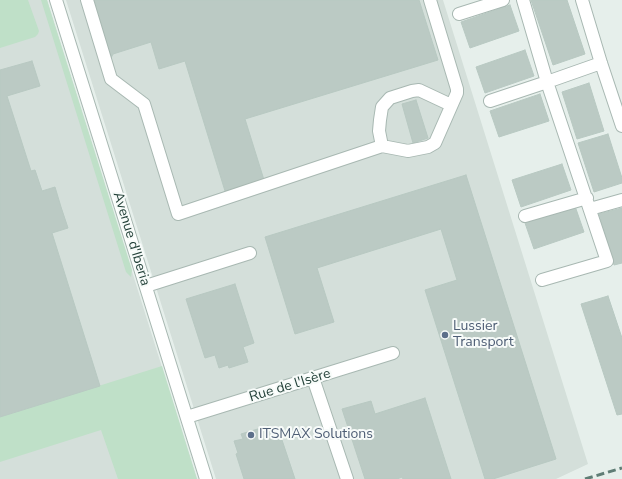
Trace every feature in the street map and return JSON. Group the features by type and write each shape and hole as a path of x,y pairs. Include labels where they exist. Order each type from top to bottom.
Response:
{"street":[{"name":"Avenue d'Iberia","path":"56,0 206,479"},
{"path":"86,0 111,79 144,104 178,214 382,146 408,152 432,145 437,140 451,106 456,93 456,84 430,0"},
{"path":"458,14 503,0"},
{"path":"523,0 547,82 607,261 542,280"},
{"path":"582,0 622,126"},
{"path":"490,101 601,63"},
{"path":"382,146 379,131 382,107 390,98 412,90 419,90 451,106"},
{"path":"525,216 588,204 622,200"},
{"path":"146,286 250,253"},
{"name":"Rue de l'Isère","path":"187,417 393,354"},
{"path":"314,378 347,479"}],"shaded area":[{"path":"0,0 47,0 197,479 0,479"},
{"path":"66,0 443,0 588,464 556,479 216,479"}],"green space":[{"path":"0,0 28,0 39,31 38,34 35,37 0,48"},
{"path":"41,0 47,0 132,270 131,277 126,272"},
{"path":"162,366 197,479 118,479 101,430 0,462 0,417"}],"building":[{"path":"94,0 419,0 438,60 245,119 264,180 225,191 185,61 159,69 151,42 113,54 111,58"},
{"path":"531,0 567,0 585,54 553,65"},
{"path":"510,5 519,31 470,48 461,22"},
{"path":"525,50 534,76 485,93 476,67"},
{"path":"32,61 40,86 7,96 31,171 35,170 42,191 55,187 68,228 52,233 100,386 0,417 0,70"},
{"path":"589,83 604,131 577,139 562,92"},
{"path":"540,94 549,121 499,137 490,111"},
{"path":"416,100 428,138 413,143 402,104"},
{"path":"608,134 622,178 622,183 594,192 578,143"},
{"path":"562,164 571,190 521,207 512,180"},
{"path":"466,175 556,459 493,479 485,479 425,290 457,280 441,229 317,268 334,322 295,334 265,237"},
{"path":"575,206 584,232 534,249 525,223"},
{"path":"622,208 622,263 614,265 599,214"},
{"path":"235,284 254,343 243,347 248,362 229,368 228,365 219,368 215,355 205,358 186,299"},
{"path":"608,296 622,338 622,414 617,415 581,304"},
{"path":"425,398 451,479 403,479 402,477 397,479 365,479 342,409 371,401 375,414"},
{"path":"268,426 270,431 276,429 280,441 282,440 295,479 244,479 236,454 238,453 234,441 243,439 241,434"}],"railway":[{"path":"585,479 622,468"}],"place":[{"name":"Lussier Transport","path":"445,335"},
{"name":"ITSMAX Solutions","path":"251,435"}]}
